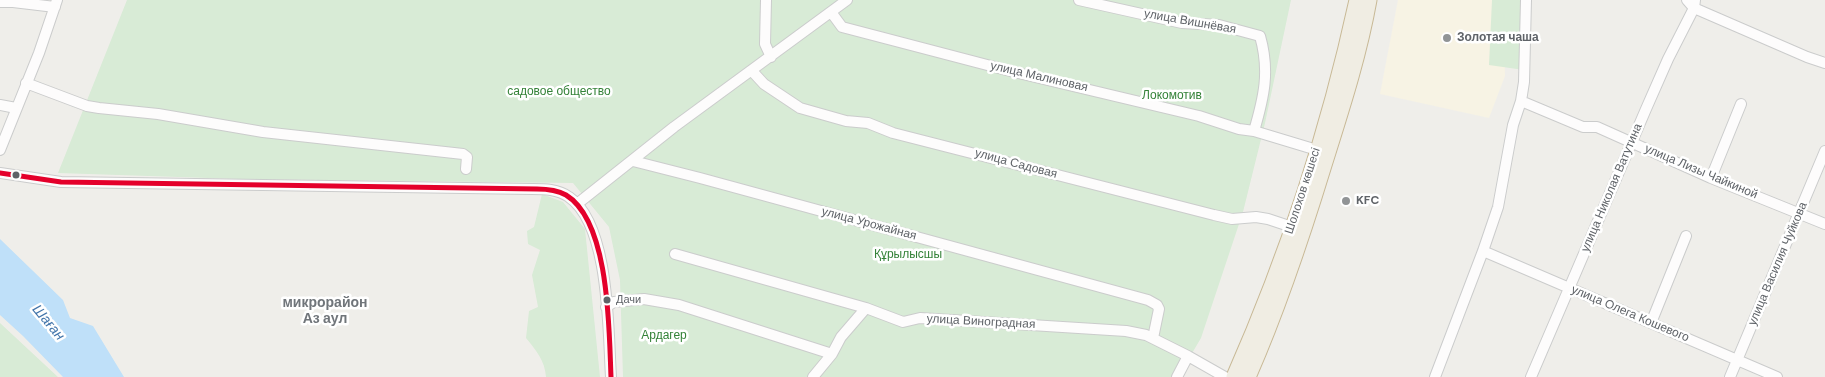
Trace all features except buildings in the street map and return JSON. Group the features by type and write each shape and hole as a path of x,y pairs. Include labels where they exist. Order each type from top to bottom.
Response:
{"highway":[{"name":"Шолохов көшесі","path":"1234,377 1266,299 1292,227 1317,150 1344,56 1357,0"},
{"name":"Шолохов көшесі","path":"1248,377 1288,275 1311,208 1357,56 1369,0"}],"street":[{"path":"766,0 765,44 771,57"},
{"path":"577,204 674,127 847,0"},
{"name":"улица Вишнёвая","path":"1079,0 1182,23 1220,26 1260,36 1264,48 1264,97 1254,131"},
{"path":"1435,377 1498,207 1513,125 1521,101 1524,82 1526,0"},
{"path":"0,2 56,3 0,150"},
{"path":"1692,3 1807,57 1825,62"},
{"name":"улица Николая Ватутина","path":"1531,377 1692,3"},
{"name":"улица Малиновая","path":"831,12 842,27 938,53 1199,116 1239,130 1254,131 1317,150"},
{"name":"улица Садовая","path":"752,71 764,84 800,108 846,121 868,123 893,133 1214,215 1232,218 1268,219 1292,227"},
{"path":"26,83 87,106 99,108 158,114 262,132 464,154 467,157 466,170"},
{"name":"улица Лизы Чайкиной","path":"1521,101 1583,127 1597,128 1711,178 1825,224"},
{"path":"1711,178 1740,104"},
{"path":"0,105 16,108"},
{"name":"улица Василия Чуйкова","path":"1730,377 1825,151"},
{"name":"улица Урожайная","path":"633,161 710,180 1148,300 1157,305 1159,309 1152,338"},
{"path":"0,173 61,182 549,189 561,192 577,204 590,223 598,247 606,307 611,377"},
{"path":"1651,323 1686,236"},
{"name":"улица Олега Кошевого","path":"1483,251 1777,377"},
{"name":"улица Виноградная","path":"675,254 866,308 904,322 920,318 1126,331 1146,335 1226,377"},
{"path":"606,307 614,302 644,299 679,305 832,354"},
{"path":"813,377 832,354 841,337 866,308"},
{"path":"1177,377 1188,356"}],"shaded area":[{"name":"Золотая чаша","path":"1398,0 1504,0 1505,76 1489,118 1380,94"}],"green space":[{"path":"127,0 1291,0 1265,123 1243,212 1201,338 1178,377 623,377 620,280 609,227 573,183 239,179 58,173"},
{"path":"1492,0 1528,0 1524,70 1489,65"},
{"path":"542,194 563,202 585,229 600,377 546,377 542,361 526,338 529,311 538,307 532,275 540,250 528,244 527,231 534,227"},
{"path":"0,323 58,377 0,377"}],"water":[{"name":"Шаған","path":"0,239 63,300 70,318 93,326 124,377 63,377 0,315"}],"transit line":[{"path":"0,173 61,182 541,189 559,192 566,195 580,209 591,228 599,252 607,306 611,377"}],"place":[{"name":"Золотая чаша","path":"1447,38"},
{"name":"KFC","path":"1346,201"},
{"name":"Дачи","path":"607,300"}],"district":[{"name":"микрорайон Аз аул","path":"325,312"}],"park label":[{"name":"садовое общество","path":"559,92"},
{"name":"Локомотив","path":"1172,96"},
{"name":"Құрылысшы","path":"908,255"},
{"name":"Ардагер","path":"664,336"}]}
